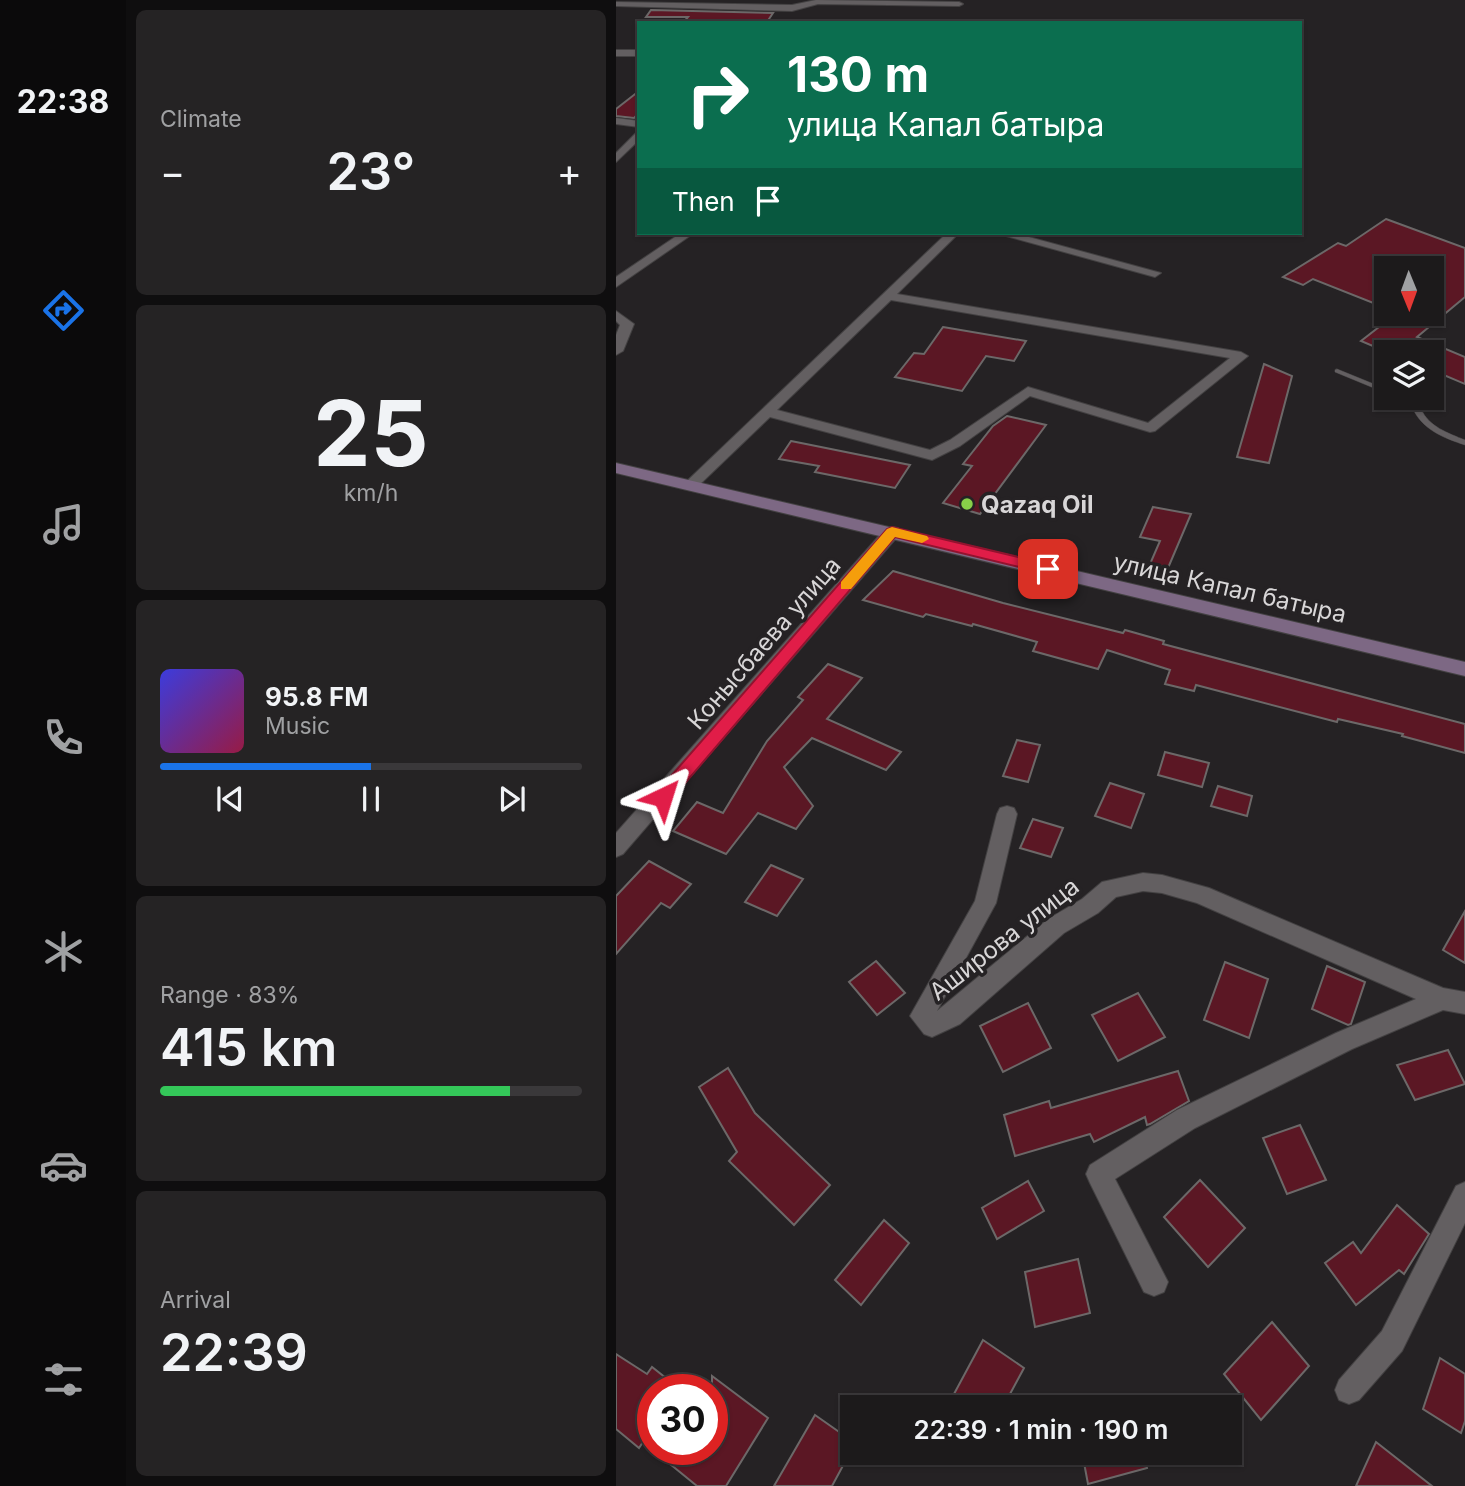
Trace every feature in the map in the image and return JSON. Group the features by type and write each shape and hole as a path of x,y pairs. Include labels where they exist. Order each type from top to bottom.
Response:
{"main road":[{"name":"улица Капал батыра","path":"616,468 1465,669"}],"street":[{"path":"616,4 790,11 818,2 959,6"},
{"path":"616,52 637,53"},
{"path":"616,121 637,124"},
{"path":"616,159 637,135"},
{"path":"616,283 685,235"},
{"path":"691,485 951,235"},
{"path":"1008,235 1155,273"},
{"path":"768,412 932,455 956,443 1028,391 1150,428 1241,356 889,296"},
{"path":"616,315 627,324 616,351"},
{"name":"Конысбаева улица","path":"616,848 892,532"},
{"name":"Аширова улица","path":"1007,814 985,903 922,1016 933,1026 951,1016 1056,926 1090,906 1110,889 1143,882 1162,884 1200,895 1453,1001"},
{"path":"1154,1282 1099,1174 1186,1119 1344,1041 1453,1001"},
{"path":"1349,1390 1392,1340 1465,1195"}],"lane":[{"path":"1337,371 1374,386"},
{"path":"1419,410 1419,417 1430,427 1465,443"}],"building":[{"path":"651,10 773,13 768,21 685,21 688,17 646,17"},
{"path":"637,93 637,115 634,118 616,116 616,109"},
{"path":"1386,219 1465,248 1465,297 1444,314 1444,256 1374,256 1374,303 1313,279 1303,285 1283,277 1338,243 1346,246"},
{"path":"1380,326 1430,326 1417,337 1424,340 1374,340 1374,346 1361,341"},
{"path":"943,327 1026,341 1014,361 986,356 962,391 895,377 914,353 924,354"},
{"path":"1444,348 1465,357 1465,384 1444,375"},
{"path":"1264,364 1292,376 1269,463 1237,457"},
{"path":"1007,416 1046,425 980,514 943,503 972,466 963,464 993,426"},
{"path":"791,441 910,465 895,488 815,472 819,466 779,459"},
{"path":"1153,507 1191,514 1168,568 1150,564 1160,541 1140,537"},
{"path":"893,571 1003,603 1123,633 1125,630 1164,641 1163,644 1465,724 1465,753 1402,736 1403,734 1338,719 1337,722 1196,685 1194,691 1165,684 1170,670 1107,650 1098,669 1033,651 1037,642 973,624 972,626 926,614 923,617 863,600"},
{"path":"828,664 862,678 827,719 901,752 886,770 812,738 784,767 813,806 796,829 758,813 726,854 673,831 697,802 723,813 767,741 803,700 798,697"},
{"path":"1017,740 1040,745 1028,782 1003,776"},
{"path":"1165,752 1209,763 1202,787 1158,775"},
{"path":"1110,783 1144,794 1131,828 1095,816"},
{"path":"1218,786 1252,796 1247,816 1211,806"},
{"path":"1033,819 1063,828 1051,857 1020,848"},
{"path":"649,861 691,884 670,908 661,903 616,954 616,896"},
{"path":"771,865 803,879 777,916 745,902"},
{"path":"1465,911 1465,963 1443,950"},
{"path":"876,961 905,993 877,1015 849,982"},
{"path":"1225,962 1268,979 1249,1038 1204,1020"},
{"path":"1327,966 1365,982 1351,1024 1312,1009"},
{"path":"1138,993 1165,1037 1118,1061 1092,1015"},
{"path":"1028,1003 1051,1048 1003,1072 980,1026"},
{"path":"1448,1050 1465,1084 1415,1100 1397,1065"},
{"path":"728,1068 755,1113 830,1185 794,1225 729,1161 737,1152 699,1087"},
{"path":"1178,1071 1189,1101 1150,1124 1147,1125 1145,1117 1094,1142 1090,1134 1015,1156 1004,1115 1049,1101 1051,1108"},
{"path":"1300,1125 1326,1180 1287,1194 1263,1138"},
{"path":"1200,1180 1245,1228 1208,1267 1164,1217"},
{"path":"1028,1181 1044,1211 997,1239 982,1208"},
{"path":"1397,1205 1429,1234 1404,1274 1399,1270 1356,1305 1325,1263 1353,1242 1361,1253"},
{"path":"884,1220 909,1243 861,1305 835,1280"},
{"path":"1078,1259 1090,1313 1035,1327 1025,1272"},
{"path":"1272,1322 1309,1366 1261,1420 1224,1374"},
{"path":"983,1340 1024,1368 1009,1395 953,1395"},
{"path":"616,1354 647,1374 637,1374 637,1446 616,1429"},
{"path":"1440,1358 1465,1374 1465,1421 1461,1433 1423,1409"},
{"path":"652,1367 661,1374 647,1374"},
{"path":"728,1388 768,1418 726,1486 697,1486 671,1465 728,1465"},
{"path":"815,1415 840,1433 840,1465 843,1465 832,1486 774,1486"},
{"path":"1376,1442 1432,1486 1356,1486"},
{"path":"1084,1465 1146,1465 1147,1468 1088,1484"}],"slow traffic":[{"path":"846,585 892,532 922,539"}],"place":[{"name":"Qazaq Oil","path":"967,504"}],"route":[{"path":"663,797 892,532 1048,569"}]}
